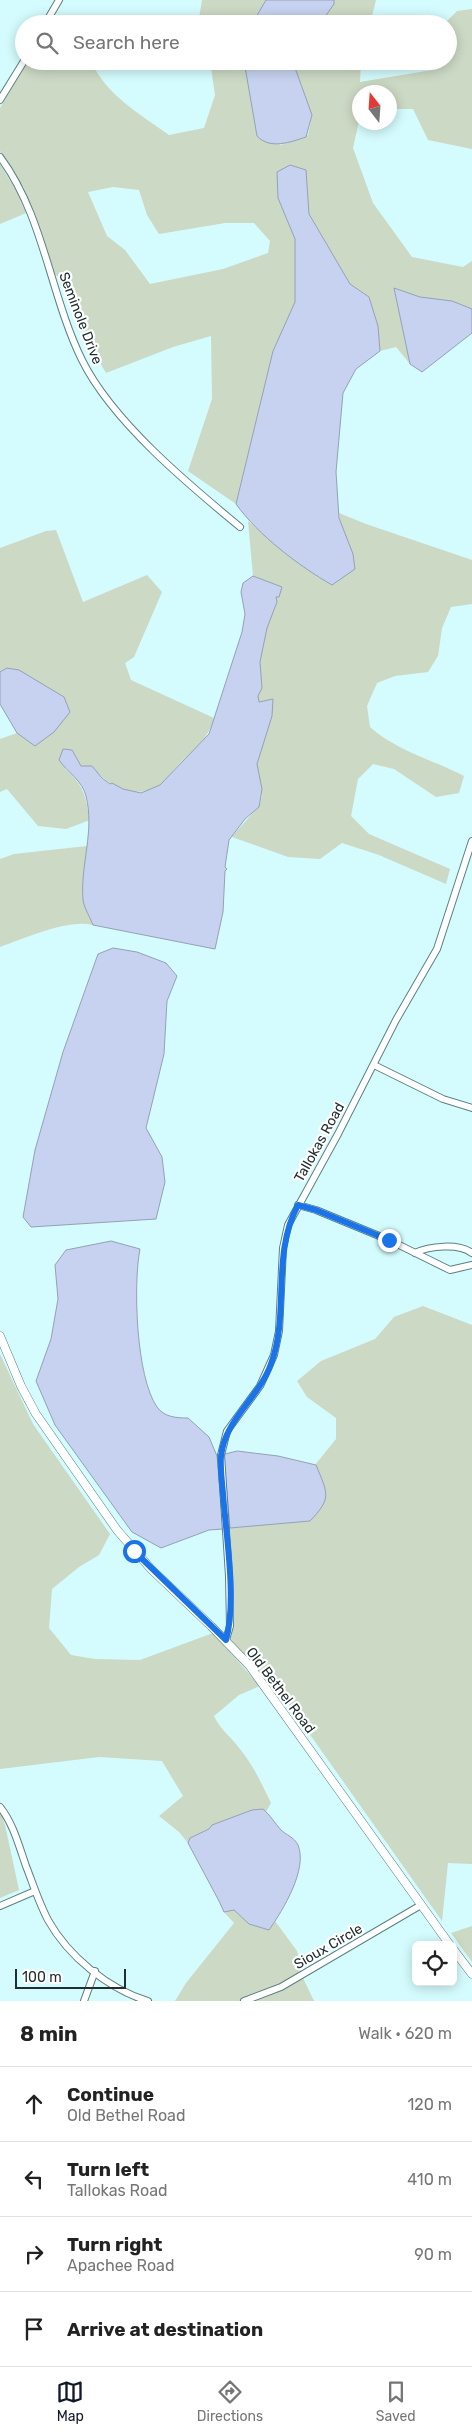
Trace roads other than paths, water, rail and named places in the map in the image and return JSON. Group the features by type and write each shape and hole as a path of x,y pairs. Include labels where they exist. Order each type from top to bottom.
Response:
{"street":[{"path":"50,15 59,0"},
{"path":"0,100 18,70"},
{"name":"Seminole Drive","path":"0,158 10,171 23,197 79,352 93,380 124,420 169,464 240,527"},
{"name":"Tallokas Road","path":"226,1640 230,1626 229,1576 221,1455 227,1432 260,1386 272,1363 279,1331 284,1241 298,1205 437,949 472,840"},
{"path":"374,1065 443,1099 472,1108"},
{"path":"298,1205 316,1210 450,1270 472,1265"},
{"path":"415,1253 423,1249 437,1248 466,1249 472,1253"},
{"name":"Old Bethel Road","path":"0,1336 21,1386 36,1414 117,1530 151,1569 226,1640 258,1678 447,1941"},
{"path":"0,1806 10,1823 40,1904 56,1934 80,1959 118,1988 148,2001"},
{"path":"0,1906 36,1891"},
{"name":"Sioux Circle","path":"244,2001 281,1987 421,1905"},
{"path":"457,1954 472,1974"},
{"path":"84,2001 95,1971"}],"water":[{"path":"266,0 334,0 334,4 326,15 257,15"},
{"path":"246,70 296,70 312,115 306,137 287,143 274,144 268,143 257,136"},
{"path":"290,165 306,170 309,214 350,284 369,297 378,326 380,351 356,369 343,393 336,472 339,518 353,554 355,569 332,585 306,569 280,549 245,516 236,504 273,351 295,302 295,239 278,198 277,172"},
{"path":"394,288 420,297 452,301 472,309 472,333 422,372 410,364"},
{"path":"253,576 282,587 279,597 276,597 277,602 267,628 260,662 262,688 258,696 259,702 273,699 272,716 257,764 262,789 259,807 245,819 229,840 225,867 227,869 225,871 223,912 215,949 93,925 83,900 83,874 89,822 86,796 78,781 59,760 63,749 72,750 81,766 92,766 110,784 112,783 123,789 141,793 160,785 209,734 242,632 245,614 241,592 243,583"},
{"path":"7,668 19,670 64,697 70,712 54,732 35,746 17,733 0,704 0,672"},
{"path":"113,948 137,952 166,963 177,976 167,1001 164,1054 146,1128 162,1157 165,1182 156,1219 31,1227 23,1217 35,1150 63,1052 98,954"},
{"path":"111,1241 140,1249 137,1284 138,1330 144,1375 150,1393 157,1407 163,1413 175,1417 188,1418 209,1437 217,1456 223,1529 209,1530 161,1548 132,1532 55,1425 36,1381 51,1339 58,1299 55,1265 66,1250"},
{"path":"237,1451 278,1456 316,1465 326,1495 322,1507 310,1521 230,1528 224,1459 225,1454"},
{"path":"263,1809 281,1830 296,1842 300,1855 300,1866 293,1889 269,1930 249,1924 234,1910 224,1912 188,1843 190,1838 209,1829 212,1825 252,1810"}]}
